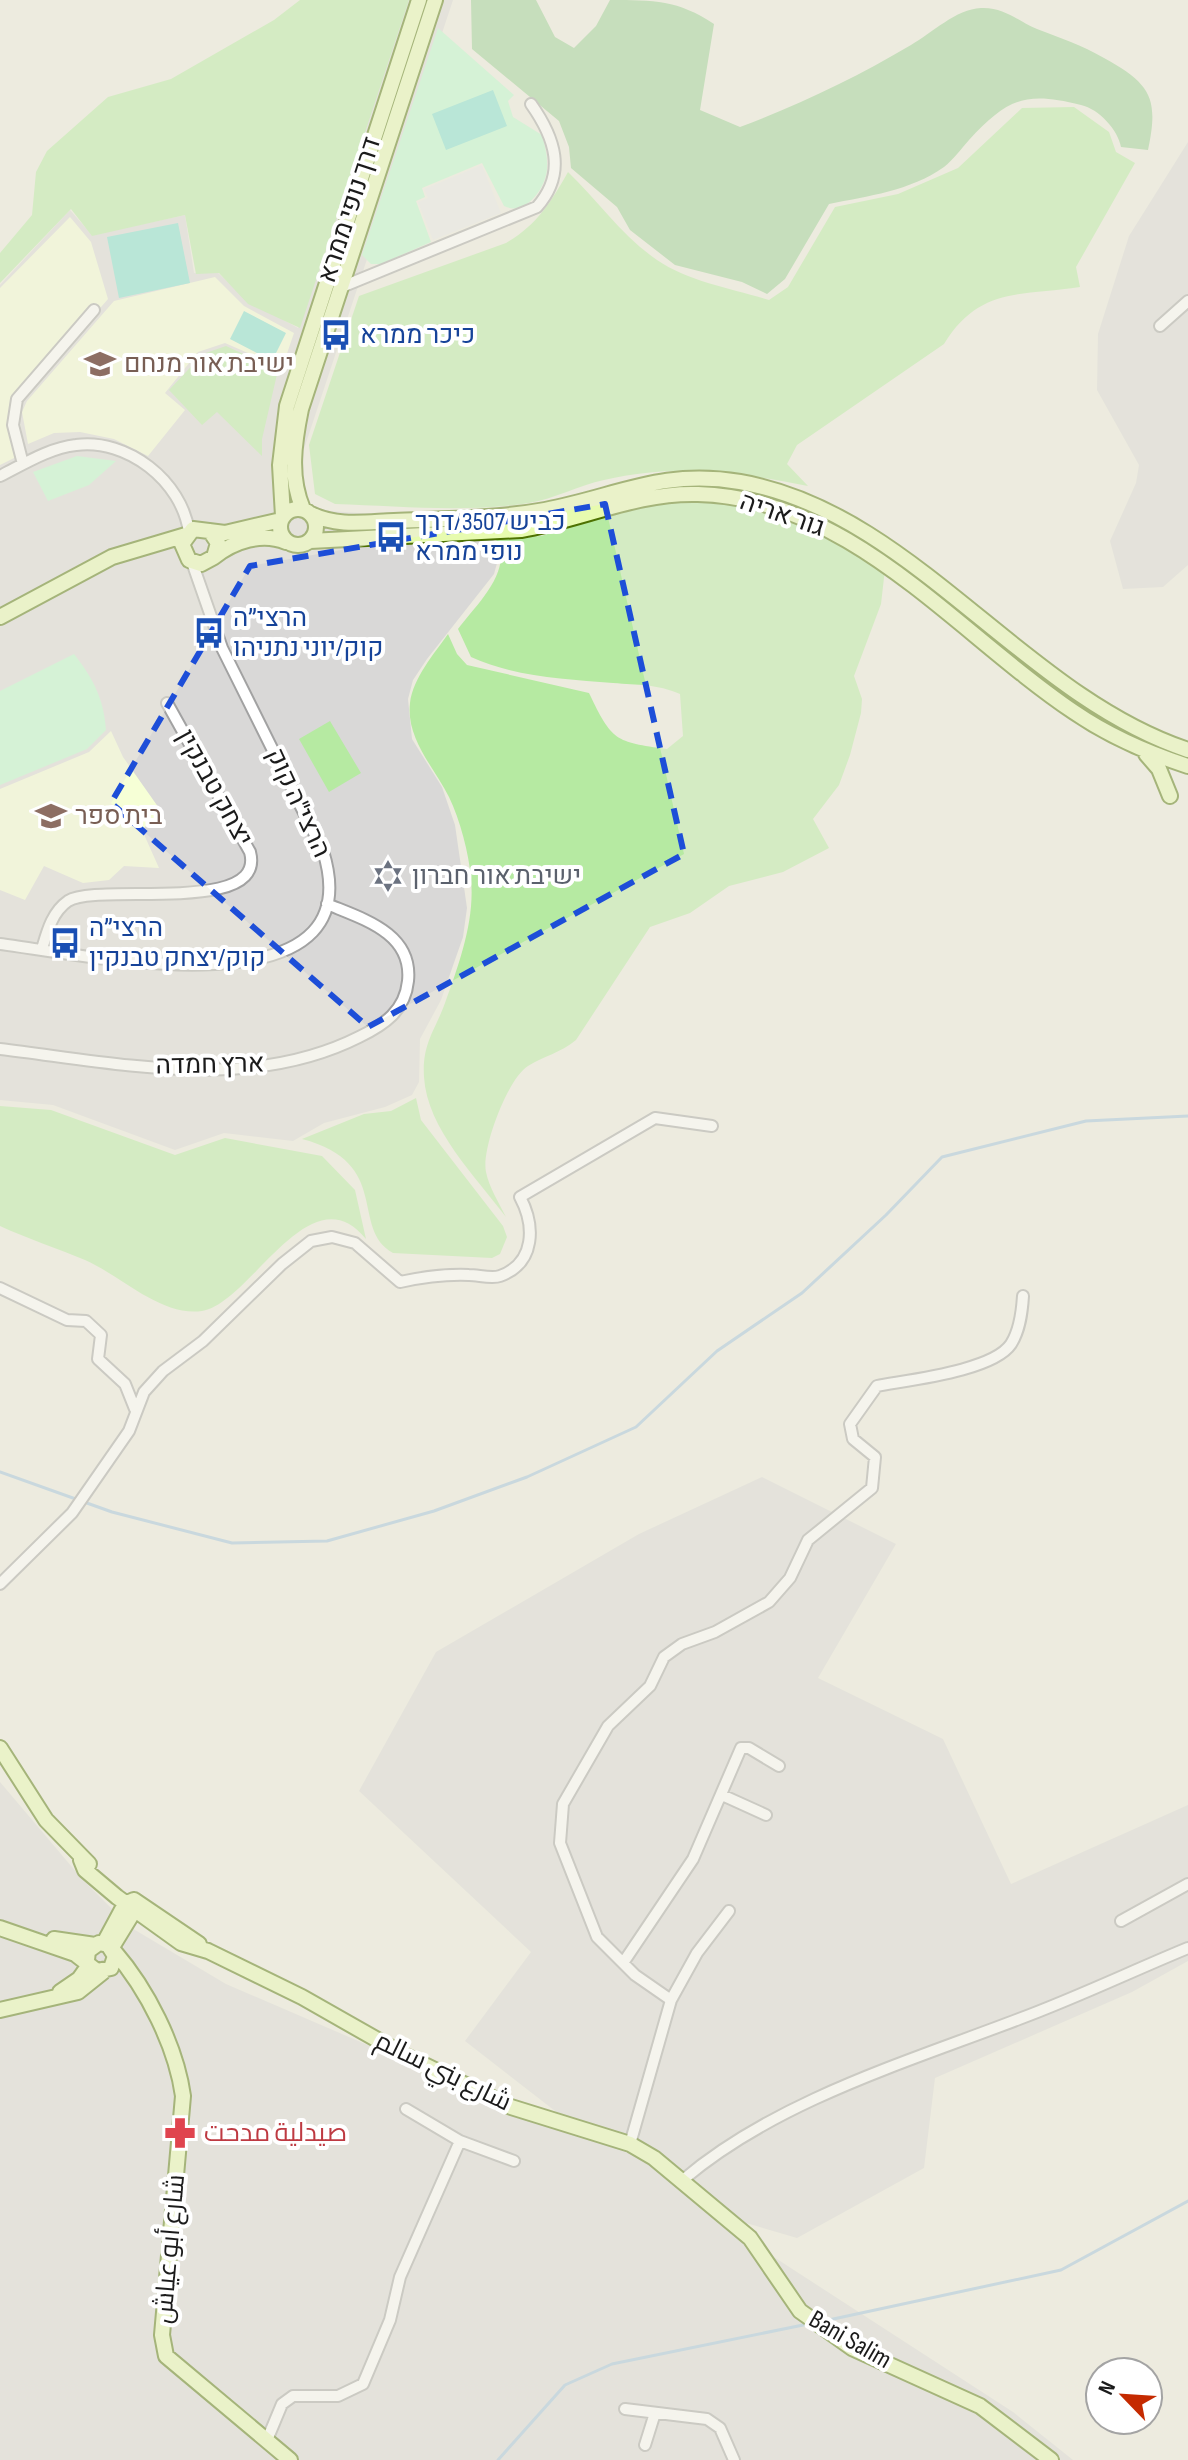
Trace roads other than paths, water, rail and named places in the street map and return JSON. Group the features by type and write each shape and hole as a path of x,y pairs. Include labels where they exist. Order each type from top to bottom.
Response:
{"main road":[{"name":"דרך נופי ממרא","path":"282,518 280,465 287,406 419,0"},
{"name":"דרך נופי ממרא","path":"307,512 295,484 297,429 435,0"},
{"name":"גור אריה","path":"307,512 324,520 357,522 507,515 548,510 636,484 696,478 766,488 853,526 913,567 1082,699 1129,726 1188,750"},
{"name":"גור אריה","path":"310,541 521,530 638,500 675,495 722,496 762,503 803,518 845,539 891,570 1074,712 1140,749 1188,766"},
{"path":"0,617 126,552 187,534 207,530 225,533 282,518 292,510 307,512 316,525 310,541 298,546 270,536 262,537 233,545 211,559 189,560 169,550 126,552"},
{"path":"282,518 280,532 286,542"},
{"path":"207,530 218,543 211,559"},
{"path":"187,534 182,544 189,560"},
{"path":"1140,749 1159,769 1170,796"},
{"name":"شارع بني سالم","path":"0,1748 46,1820 81,1860 131,1905 208,1951 302,1997 404,2055 511,2107 630,2144 684,2179"},
{"path":"45,1999 73,1985 88,1962 106,1947 131,1905"},
{"path":"0,1928 30,1936 106,1947 115,1960 78,1992 0,2010"},
{"path":"30,1936 139,1989"},
{"name":"شارع أبو عياش","path":"106,1947 139,1989 168,2037 178,2065 183,2096 163,2348 172,2365 289,2460"},
{"name":"Bani Salim","path":"684,2179 750,2238 800,2311 852,2348 980,2406 1051,2460"}],"street":[{"path":"344,286 537,207 554,181 555,156 550,133 531,104"},
{"path":"352,262 358,271 375,275"},
{"path":"1160,326 1188,301"},
{"path":"23,464 13,425 17,399 94,310"},
{"path":"0,476 60,448 78,444 108,447 124,452 152,469 173,491 182,509 187,534"},
{"path":"182,509 207,530"},
{"name":"הרצי\"ה קוק","path":"206,602 205,574 211,559"},
{"name":"הרצי\"ה קוק","path":"189,560 222,648 317,835 327,864 327,904"},
{"name":"יצחק טבנקין","path":"42,949 56,914 78,896 99,892 192,894 235,882 250,869 253,863 250,852 167,703"},
{"path":"0,944 172,965 237,964 286,951 299,943 318,924 327,904"},
{"name":"ארץ חמדה","path":"0,1049 210,1070 283,1063 345,1044 388,1021 398,1010 408,983 408,971 401,947 383,929 327,904"},
{"path":"0,1584 72,1513 129,1431 144,1392 163,1371 203,1341 282,1264 311,1241 332,1237 355,1243 400,1282 431,1275 498,1277 521,1263 532,1237 530,1215 520,1197 655,1118 712,1126"},
{"path":"0,1288 67,1320 86,1321 101,1335 98,1359 125,1384 135,1409"},
{"path":"671,2000 623,1963 597,1937 560,1843 563,1804 608,1726 650,1686 664,1657 682,1644 715,1632 769,1602 790,1578 808,1540 872,1488 875,1457 853,1439 850,1424 877,1386 945,1373 996,1357 1011,1344 1021,1319 1023,1296"},
{"path":"623,1963 678,1884 722,1795 741,1748 749,1748 779,1766"},
{"path":"722,1795 766,1815"},
{"path":"1121,1921 1188,1884"},
{"path":"630,2144 671,2000 697,1953 729,1911"},
{"path":"684,2179 715,2153 906,2058 1019,2019 1188,1948"},
{"path":"406,2109 460,2141 514,2161"},
{"path":"267,2440 282,2404 293,2396 338,2396 363,2384 390,2320 406,2263 460,2141"},
{"path":"625,2409 707,2419 720,2428 734,2460"},
{"path":"645,2445 655,2413"}],"waterway":[{"path":"0,1472 112,1512 232,1543 327,1541 434,1511 527,1477 636,1427 717,1351 802,1293 886,1215 942,1157 1086,1121 1188,1116"},
{"path":"824,2321 1061,2270 1188,2201"},
{"path":"498,2460 565,2385 612,2364 808,2324"}],"place":[{"name":"כיכר ממרא","path":"336,335"},
{"name":"ישיבת אור מנחם","path":"100,364"},
{"name":"כביש 3507/דרך נופי ממרא","path":"391,537"},
{"name":"הרצי״ה קוק/יוני נתניהו","path":"209,633"},
{"name":"בית ספר","path":"51,816"},
{"name":"ישיבת אור חברון","path":"388,876"},
{"name":"הרצי״ה קוק/יצחק טבנקין","path":"65,943"},
{"name":"صيدلية مدحت","path":"180,2133"}]}
